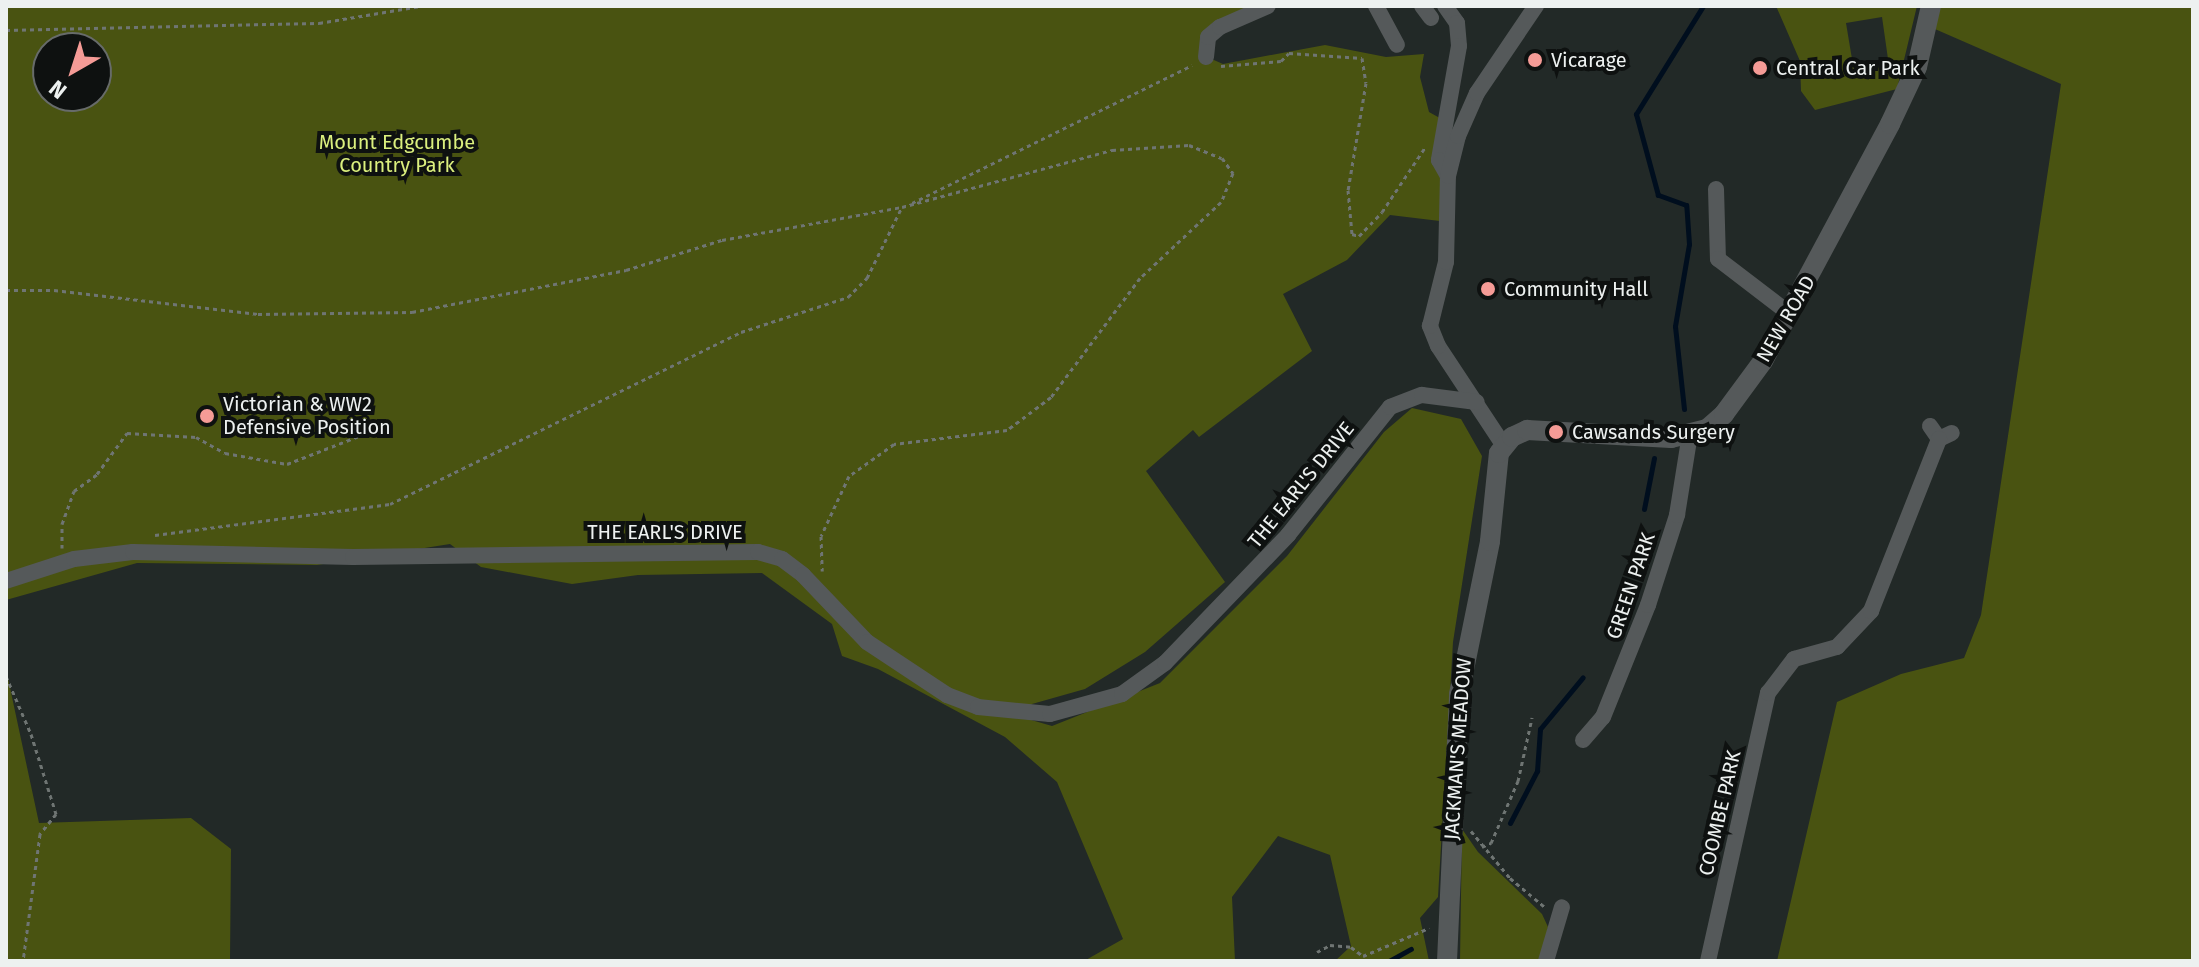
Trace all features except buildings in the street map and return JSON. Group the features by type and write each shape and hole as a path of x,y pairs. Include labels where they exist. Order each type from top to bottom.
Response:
{"street":[{"path":"1205,58 1208,37 1220,27 1268,6"},
{"path":"1376,6 1397,45"},
{"path":"1445,6 1457,23 1459,46 1439,160 1448,176"},
{"path":"1504,446 1438,346 1430,326 1446,262 1448,176 1477,93 1536,6"},
{"name":"NEW ROAD","path":"1504,446 1527,430 1671,438 1707,429 1733,403 1790,314 1917,67 1931,6"},
{"path":"1716,189 1718,259 1790,314"},
{"name":"THE EARL'S DRIVE","path":"6,581 61,562 133,552 353,557 758,552 782,559 803,575 867,642 947,695 978,707 1050,714 1122,694 1165,663 1288,535 1390,407 1422,395 1458,404 1477,402"},
{"name":"COOMBE PARK","path":"1708,961 1749,769 1777,676 1794,659 1837,647 1871,611 1941,433"},
{"name":"GREEN PARK","path":"1583,740 1603,717 1648,605 1677,515 1690,434"},
{"name":"JACKMAN'S MEADOW","path":"1447,961 1452,817 1464,651 1490,541 1496,469 1504,446"},
{"path":"1546,961 1560,911"}],"path":[{"path":"6,30 319,23 421,6"},
{"path":"133,552 153,535 390,504 741,332 848,297 867,278 902,207 1205,58 1217,67 1281,61 1289,53 1362,58 1366,83 1348,190 1352,234 1359,236 1382,212 1421,149 1443,135"},
{"path":"6,290 54,290 258,314 412,312 626,270 722,240 902,207 1112,150 1189,145 1222,158 1233,173 1221,202 1140,278 1051,397 1007,430 894,444 849,476 821,536 823,576"},
{"path":"61,562 62,524 74,491 97,474 127,433 196,437 225,453 287,464 359,436"},
{"path":"6,676 31,734 56,814 40,834 23,961"},
{"path":"1482,847 1491,843 1518,781 1532,718"},
{"path":"1452,817 1471,830 1510,878 1560,911"},
{"path":"1317,952 1330,945 1351,947 1363,956 1448,921"}],"green space":[{"name":"Mount Edgcumbe Country Park","path":"6,6 1268,6 1220,27 1207,57 1223,64 1325,45 1386,57 1424,54 1420,77 1429,112 1447,122 1448,222 1390,215 1347,260 1283,294 1312,351 1199,437 1193,430 1146,471 1225,582 1145,652 1085,689 1032,704 1021,717 1052,726 1160,683 1287,556 1384,432 1412,408 1461,419 1482,456 1453,642 1438,897 1420,918 1429,961 1335,961 1351,946 1330,855 1278,836 1232,897 1235,961 1084,961 1123,939 1057,782 1005,737 878,669 842,656 832,624 762,573 638,575 572,584 481,567 450,544 317,565 137,563 6,600"},
{"path":"1776,6 1917,6 1897,89 1815,110 1801,91 1800,61","holes":["1882,17 1889,66 1854,71 1846,23"]},
{"path":"1930,6 2193,6 2193,961 1777,961 1837,702 1901,674 1964,658 1981,615 2061,84 1928,26"},
{"path":"6,669 39,823 191,818 231,849 230,961 6,961"},
{"path":"1462,829 1478,852 1542,914 1548,927 1540,961 1460,961"}],"waterway":[{"path":"1684,409 1675,326 1689,244 1686,205 1658,195 1636,114 1703,6"},
{"path":"1644,509 1654,458"},
{"path":"1510,823 1537,771 1540,729 1583,677"},
{"path":"1389,961 1411,949"}],"place":[{"name":"Vicarage","path":"1535,60"},
{"name":"Central Car Park","path":"1760,68"},
{"name":"Community Hall","path":"1488,289"},
{"name":"Victorian & WW2 Defensive Position","path":"207,416"},
{"name":"Cawsands Surgery","path":"1556,432"}]}
